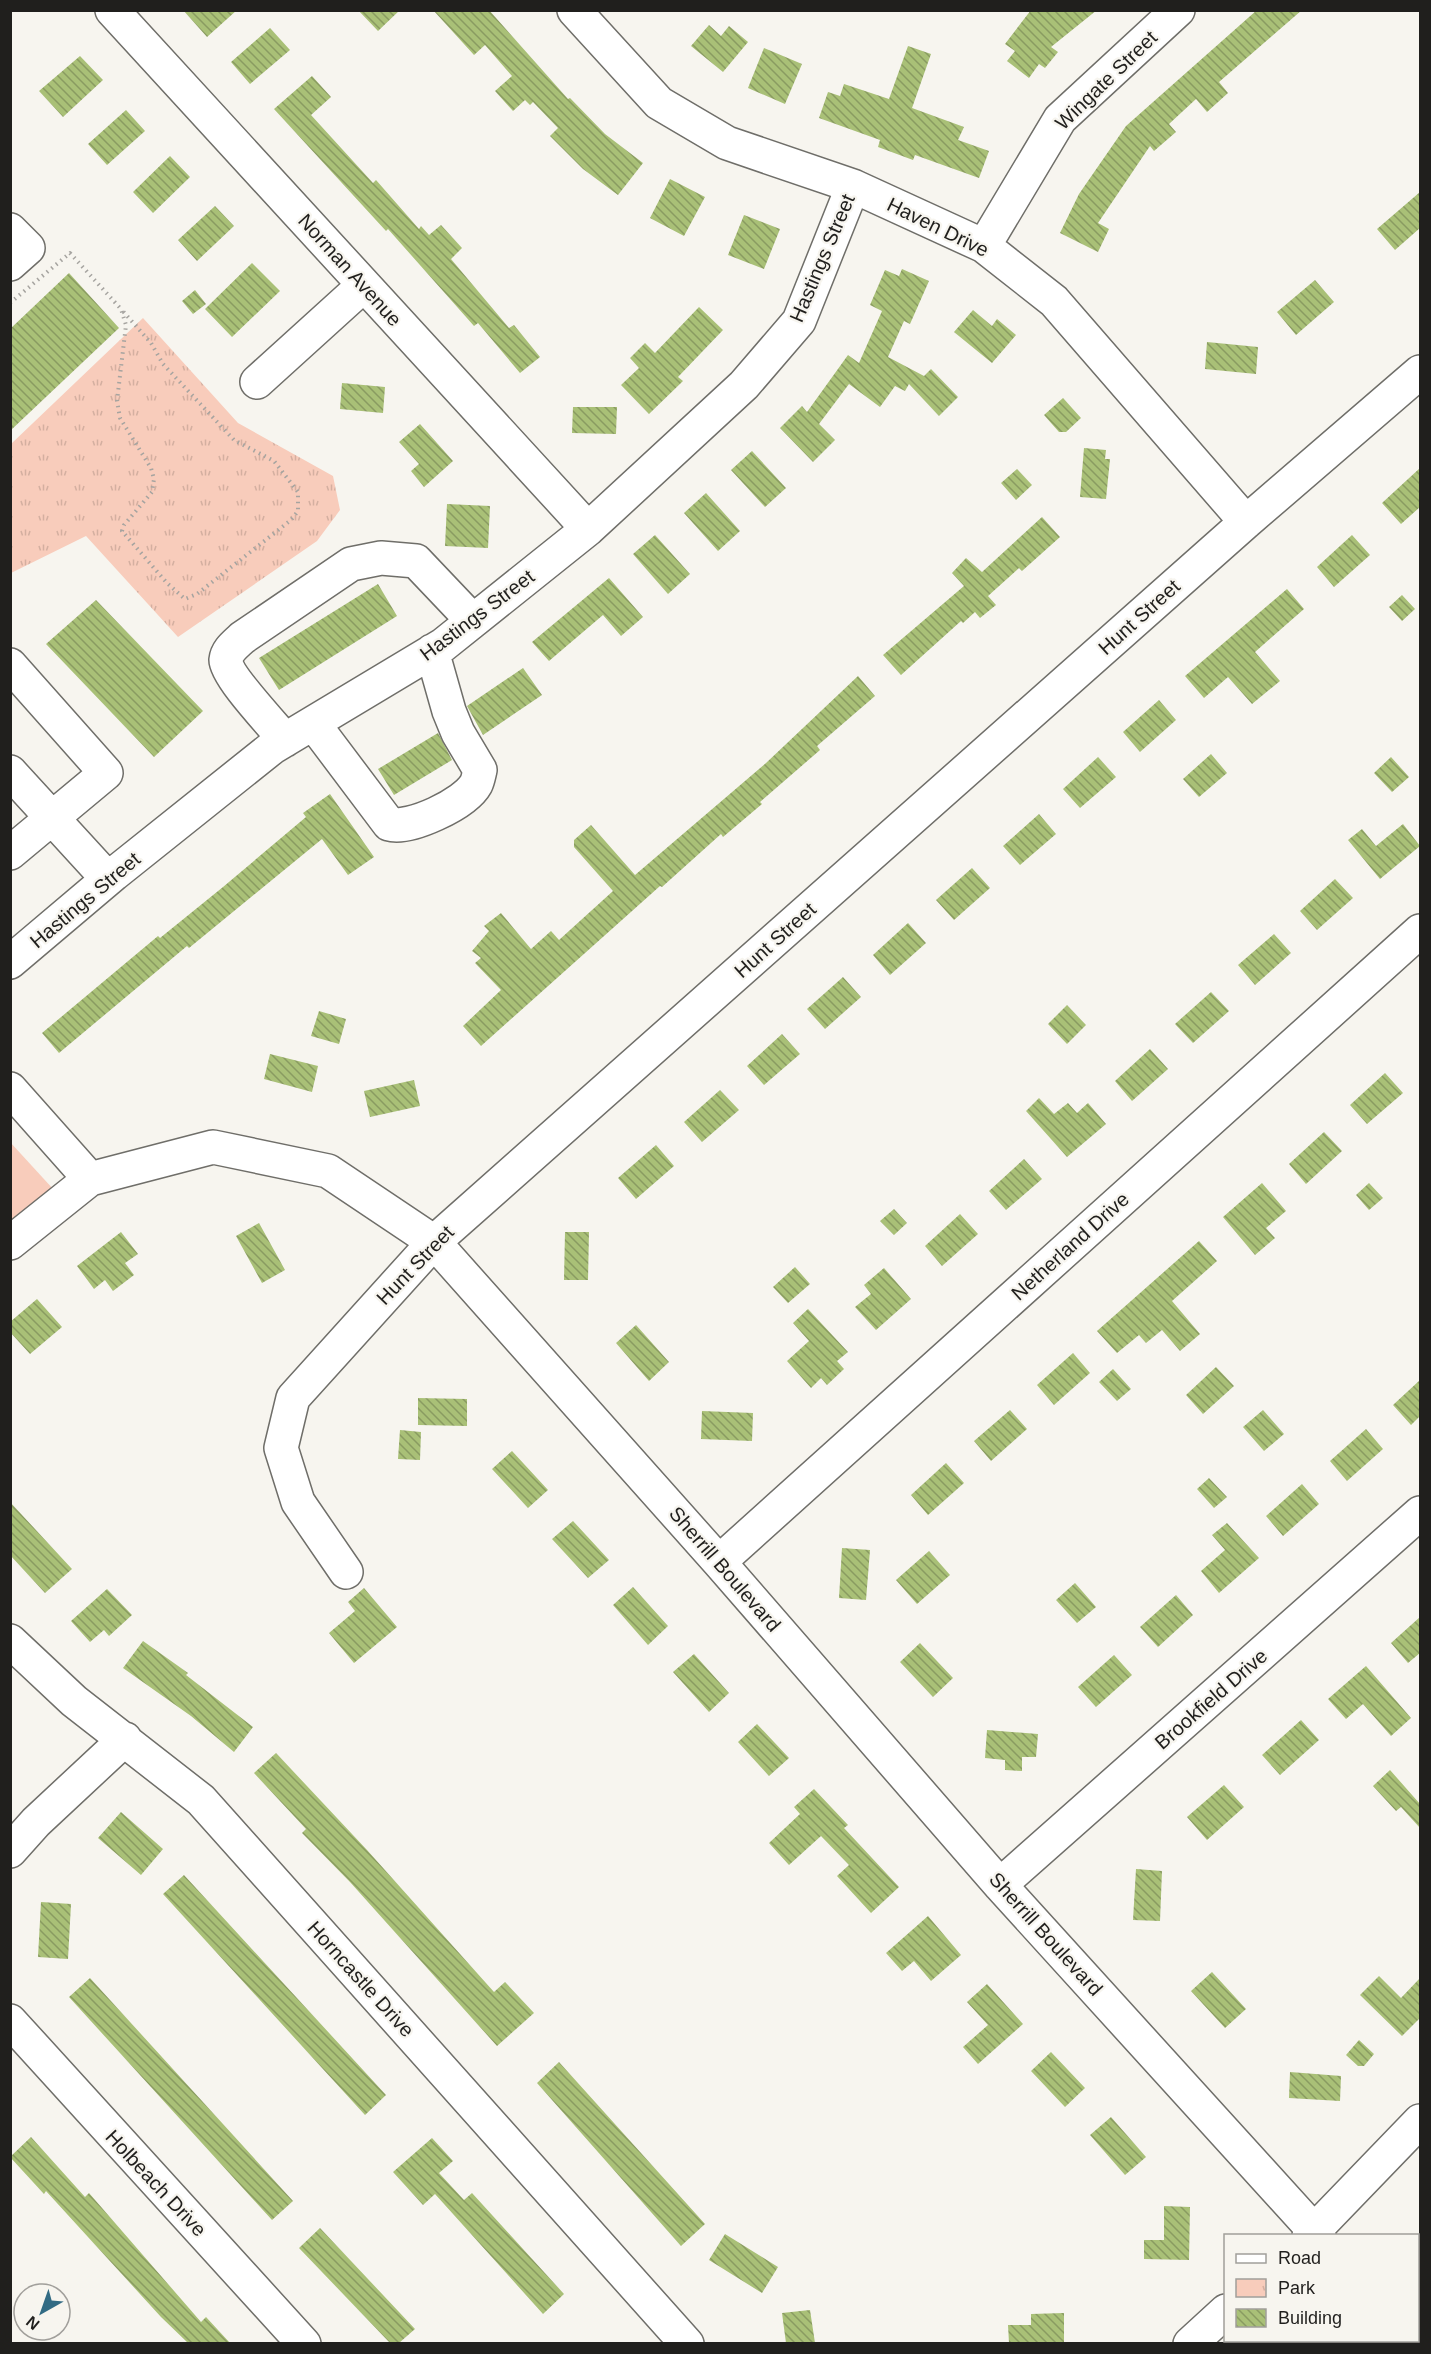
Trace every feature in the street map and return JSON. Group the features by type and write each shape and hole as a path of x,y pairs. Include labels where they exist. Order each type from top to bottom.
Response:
{"street":[{"name":"Norman Avenue","path":"112,10 588,529"},
{"name":"Haven Drive","path":"574,10 659,103 727,143 853,186 984,246 1054,301 1246,522"},
{"name":"Wingate Street","path":"984,246 1060,119 1178,10"},
{"name":"Hastings Street","path":"10,962 108,879 299,731 432,651 473,621 588,529 744,386 799,321 853,186"},
{"path":"10,230 28,248 10,264"},
{"path":"257,382 364,285"},
{"name":"Hunt Street","path":"346,1572 298,1502 281,1449 293,1398 434,1242 1246,522 1420,372"},
{"path":"432,651 449,711 458,733 480,770 476,785 459,800 422,820 400,827 389,824 299,731 229,670 226,661 230,649 260,625 351,564 381,558 416,561 473,621"},
{"path":"10,665 106,773 10,853"},
{"path":"10,772 108,879"},
{"name":"Netherland Drive","path":"719,1562 1420,931"},
{"path":"10,1089 90,1179"},
{"name":"Sherrill Boulevard","path":"18,1237 90,1179 213,1147 328,1171 434,1242 719,1562 1000,1885 1314,2234"},
{"name":"Brookfield Drive","path":"1000,1885 1420,1513"},
{"name":"Horncastle Drive","path":"10,1641 74,1701 201,1800 687,2343"},
{"path":"10,1851 36,1822 125,1739"},
{"name":"Holbeach Drive","path":"10,2021 303,2343"},
{"path":"1314,2234 1420,2121"},
{"path":"1190,2343 1224,2313"}],"path":[{"path":"10,303 70,253 121,309 151,343 163,364 234,440 274,461 298,492 298,511 291,520 197,594 185,598 167,584 122,531 124,525 152,492 154,479 152,468 120,418 117,401 126,325 121,309"}],"green space":[{"path":"143,318 238,423 333,476 340,510 317,541 178,637 86,536 11,573 11,444"},
{"path":"10,1142 54,1190 10,1228"}],"building":[{"path":"183,10 237,10 207,37"},
{"path":"358,10 400,10 378,31"},
{"path":"433,10 489,10 568,99 570,98 605,134 643,163 618,195 583,169 550,136 558,128 533,102 530,105 525,100 513,111 495,91 512,76 485,45 474,55"},
{"path":"1031,10 1097,10 1051,47 1058,52 1045,68 1039,64 1029,78 1007,61 1015,51 1005,44"},
{"path":"1257,10 1302,10 1219,82 1228,93 1207,112 1196,99 1169,124 1176,132 1154,151 1150,146 1098,223 1109,229 1098,252 1060,233 1079,194 1126,126"},
{"path":"709,25 721,36 729,26 748,42 723,72 691,46"},
{"path":"270,28 290,50 250,84 231,62"},
{"path":"908,46 931,54 912,108 964,127 958,140 989,151 979,178 915,155 913,160 878,147 880,140 819,118 828,92 840,96 844,84 889,99"},
{"path":"764,48 802,64 785,104 748,88"},
{"path":"80,56 103,80 63,117 39,91"},
{"path":"312,76 331,97 311,115 373,183 376,180 419,229 421,226 429,235 441,225 462,248 451,259 509,328 514,325 540,357 520,373 478,323 474,326 388,229 386,231 274,109"},
{"path":"126,110 145,131 107,165 88,144"},
{"path":"170,156 190,177 153,213 133,192"},
{"path":"670,179 705,197 684,236 650,218"},
{"path":"1420,192 1420,228 1395,250 1377,229"},
{"path":"215,206 234,226 197,261 178,240"},
{"path":"744,215 780,229 764,269 728,255"},
{"path":"252,263 280,291 232,337 205,309"},
{"path":"902,269 929,281 910,324 904,321 888,357 924,376 931,369 958,397 939,416 909,384 905,391 895,386 880,407 849,384 819,424 835,440 813,462 780,428 802,406 807,412 848,355 859,363 882,311 870,305 885,270 899,276"},
{"path":"69,273 119,328 10,431 10,329"},
{"path":"1315,280 1334,302 1296,335 1277,312"},
{"path":"195,290 206,304 193,314 182,301"},
{"path":"699,307 723,330 678,377 683,381 649,414 621,385 639,368 630,358 645,343 655,353"},
{"path":"973,310 992,326 997,319 1016,335 992,363 954,332"},
{"path":"1207,342 1258,347 1256,374 1205,369"},
{"path":"342,383 385,387 383,413 340,409"},
{"path":"1063,398 1081,418 1066,432 1059,432 1044,415"},
{"path":"573,407 617,407 616,434 572,433"},
{"path":"420,424 453,461 424,487 411,471 419,464 399,442"},
{"path":"1084,448 1106,450 1105,459 1110,459 1106,499 1080,497"},
{"path":"752,451 786,488 765,507 731,470"},
{"path":"1420,468 1420,507 1401,524 1382,503"},
{"path":"1017,469 1032,485 1016,500 1001,483"},
{"path":"706,493 740,531 718,551 684,513"},
{"path":"447,504 490,506 488,548 445,546"},
{"path":"1042,517 1060,537 1022,571 1019,568 988,596 996,605 980,618 975,612 963,623 961,621 901,675 883,655 964,586 952,573 966,558 982,572"},
{"path":"655,535 690,574 668,594 633,554"},
{"path":"1352,535 1370,555 1334,587 1317,567"},
{"path":"609,578 643,617 621,636 603,615 549,661 532,642"},
{"path":"378,584 397,616 279,690 259,658"},
{"path":"1287,589 1304,609 1255,652 1280,681 1252,704 1228,677 1204,698 1185,676"},
{"path":"1402,595 1415,609 1402,621 1389,607"},
{"path":"96,600 203,711 154,757 46,644"},
{"path":"523,668 542,695 483,735 467,706"},
{"path":"858,676 875,696 817,746 820,750 760,802 762,804 723,837 721,834 662,887 660,886 481,1046 463,1026 501,990 475,963 481,958 472,951 489,931 484,926 501,913 531,949 551,931 559,940 613,891 574,847 574,840 591,825 635,875 766,763"},
{"path":"1159,700 1176,720 1140,752 1123,732"},
{"path":"438,733 452,760 394,795 378,769"},
{"path":"1211,754 1227,773 1199,797 1183,779"},
{"path":"1098,757 1116,777 1080,808 1063,789"},
{"path":"1391,757 1409,777 1392,792 1374,773"},
{"path":"330,794 374,857 348,875 322,839 189,948 187,946 59,1053 42,1033 158,936 160,938 223,887 306,817 303,813"},
{"path":"1039,814 1056,834 1020,865 1003,846"},
{"path":"1403,824 1420,846 1380,879 1348,840 1362,829 1376,846"},
{"path":"972,868 990,888 954,920 936,900"},
{"path":"1335,879 1353,898 1317,930 1300,911"},
{"path":"908,923 926,943 890,975 873,955"},
{"path":"1274,934 1291,953 1255,985 1238,965"},
{"path":"843,977 861,997 825,1029 807,1009"},
{"path":"1211,992 1229,1011 1193,1043 1175,1024"},
{"path":"1067,1005 1086,1025 1067,1044 1048,1024"},
{"path":"319,1011 346,1019 339,1044 311,1036"},
{"path":"782,1034 800,1054 764,1085 747,1066"},
{"path":"1150,1049 1168,1069 1132,1101 1115,1081"},
{"path":"270,1054 318,1066 312,1092 264,1079"},
{"path":"1385,1073 1403,1093 1367,1124 1350,1105"},
{"path":"414,1080 420,1106 370,1117 364,1091"},
{"path":"720,1090 739,1110 702,1142 684,1122"},
{"path":"1039,1098 1054,1114 1068,1103 1077,1113 1088,1103 1106,1124 1067,1157 1026,1111"},
{"path":"1324,1132 1342,1151 1306,1184 1289,1164"},
{"path":"656,1145 674,1166 636,1199 618,1178"},
{"path":"1024,1159 1042,1179 1006,1210 989,1191"},
{"path":"1262,1183 1286,1211 1266,1228 1275,1238 1255,1255 1223,1217"},
{"path":"1369,1183 1383,1198 1369,1210 1356,1195"},
{"path":"894,1209 907,1223 894,1235 880,1221"},
{"path":"960,1214 978,1234 942,1266 925,1246"},
{"path":"259,1223 285,1270 262,1283 236,1236"},
{"path":"121,1232 138,1254 125,1263 134,1275 113,1291 105,1280 94,1289 77,1266"},
{"path":"565,1232 589,1232 588,1280 564,1280"},
{"path":"1199,1241 1217,1261 1172,1301 1200,1334 1180,1351 1162,1330 1146,1343 1139,1335 1117,1353 1097,1331"},
{"path":"795,1267 810,1284 788,1303 773,1287"},
{"path":"884,1268 911,1299 876,1330 855,1307 871,1294 864,1285"},
{"path":"37,1299 62,1327 30,1354 10,1332 10,1322"},
{"path":"808,1309 848,1352 837,1361 844,1369 827,1385 821,1378 811,1388 787,1361 809,1341 793,1323"},
{"path":"636,1325 669,1362 649,1381 616,1343"},
{"path":"1073,1353 1090,1373 1054,1405 1037,1385"},
{"path":"1216,1367 1234,1386 1203,1414 1186,1395"},
{"path":"1113,1369 1131,1389 1117,1401 1099,1382"},
{"path":"1420,1380 1420,1416 1411,1425 1393,1405"},
{"path":"418,1398 467,1399 467,1426 418,1425"},
{"path":"1010,1410 1027,1429 991,1461 974,1441"},
{"path":"1263,1410 1284,1434 1264,1451 1243,1427"},
{"path":"702,1411 753,1413 752,1441 701,1439"},
{"path":"1366,1429 1383,1449 1347,1481 1330,1461"},
{"path":"400,1430 421,1432 420,1460 398,1459"},
{"path":"512,1451 548,1490 528,1508 492,1469"},
{"path":"946,1463 964,1483 928,1515 911,1495"},
{"path":"1209,1478 1227,1497 1214,1508 1197,1489"},
{"path":"1302,1484 1319,1504 1283,1536 1266,1516"},
{"path":"10,1502 72,1569 45,1593 10,1555"},
{"path":"573,1521 609,1560 588,1578 552,1539"},
{"path":"1227,1523 1259,1558 1219,1593 1201,1571 1225,1550 1212,1535"},
{"path":"842,1548 870,1550 866,1600 839,1598"},
{"path":"929,1551 950,1575 917,1604 896,1580"},
{"path":"1075,1583 1096,1607 1077,1623 1056,1600"},
{"path":"633,1587 668,1626 648,1645 613,1605"},
{"path":"364,1588 397,1627 354,1663 329,1633 355,1611 348,1602"},
{"path":"107,1589 132,1615 109,1636 104,1630 90,1642 71,1621"},
{"path":"1176,1595 1193,1615 1158,1647 1140,1627"},
{"path":"1420,1617 1420,1653 1408,1663 1391,1643"},
{"path":"143,1641 188,1673 186,1675 253,1727 234,1752 191,1716 123,1668"},
{"path":"920,1643 953,1678 933,1697 900,1662"},
{"path":"694,1654 729,1693 709,1712 673,1672"},
{"path":"1114,1655 1132,1675 1096,1707 1078,1687"},
{"path":"1366,1666 1411,1718 1391,1736 1363,1704 1346,1719 1328,1699"},
{"path":"1301,1720 1319,1740 1280,1775 1262,1755"},
{"path":"757,1724 789,1758 769,1776 738,1742"},
{"path":"987,1730 1038,1734 1036,1757 1022,1757 1022,1771 1005,1770 1005,1760 985,1758"},
{"path":"276,1753 367,1850 494,1992 505,1982 534,2013 497,2046 350,1882 302,1833 306,1829 254,1773"},
{"path":"1390,1770 1420,1804 1420,1828 1401,1807 1396,1811 1373,1786"},
{"path":"1224,1785 1244,1807 1207,1840 1187,1817"},
{"path":"814,1789 848,1825 844,1828 899,1887 871,1913 837,1876 849,1865 821,1836 789,1865 769,1843 800,1814 794,1807"},
{"path":"121,1812 163,1849 141,1875 98,1838"},
{"path":"1136,1869 1162,1871 1160,1921 1133,1920"},
{"path":"184,1875 386,2095 365,2115 163,1894"},
{"path":"41,1902 71,1904 68,1959 38,1957"},
{"path":"928,1916 961,1955 931,1981 914,1961 902,1971 886,1953"},
{"path":"1212,1972 1246,2009 1225,2028 1191,1991"},
{"path":"1379,1976 1401,1998 1420,1978 1420,2018 1402,2036 1360,1995"},
{"path":"90,1978 293,2201 272,2220 69,1997"},
{"path":"987,1984 1023,2024 978,2064 963,2047 988,2025 967,2002"},
{"path":"1359,2040 1374,2054 1364,2066 1358,2066 1346,2055"},
{"path":"1051,2052 1085,2088 1065,2107 1031,2071"},
{"path":"559,2062 705,2224 681,2246 537,2083"},
{"path":"1290,2072 1341,2076 1340,2101 1289,2098"},
{"path":"1111,2117 1146,2157 1125,2175 1090,2135"},
{"path":"31,2137 85,2197 89,2193 201,2322 206,2317 230,2343 188,2343 161,2317 46,2191 44,2194 10,2157"},
{"path":"432,2138 453,2161 439,2173 464,2200 472,2193 564,2294 543,2314 435,2194 423,2205 393,2172"},
{"path":"1164,2206 1190,2207 1189,2260 1144,2259 1144,2240 1164,2240"},
{"path":"320,2228 415,2329 399,2343 390,2343 299,2248"},
{"path":"725,2234 778,2267 762,2293 709,2260"},
{"path":"810,2310 815,2343 786,2343 782,2313"},
{"path":"1064,2313 1064,2343 1009,2343 1008,2325 1031,2325 1031,2314"}]}
